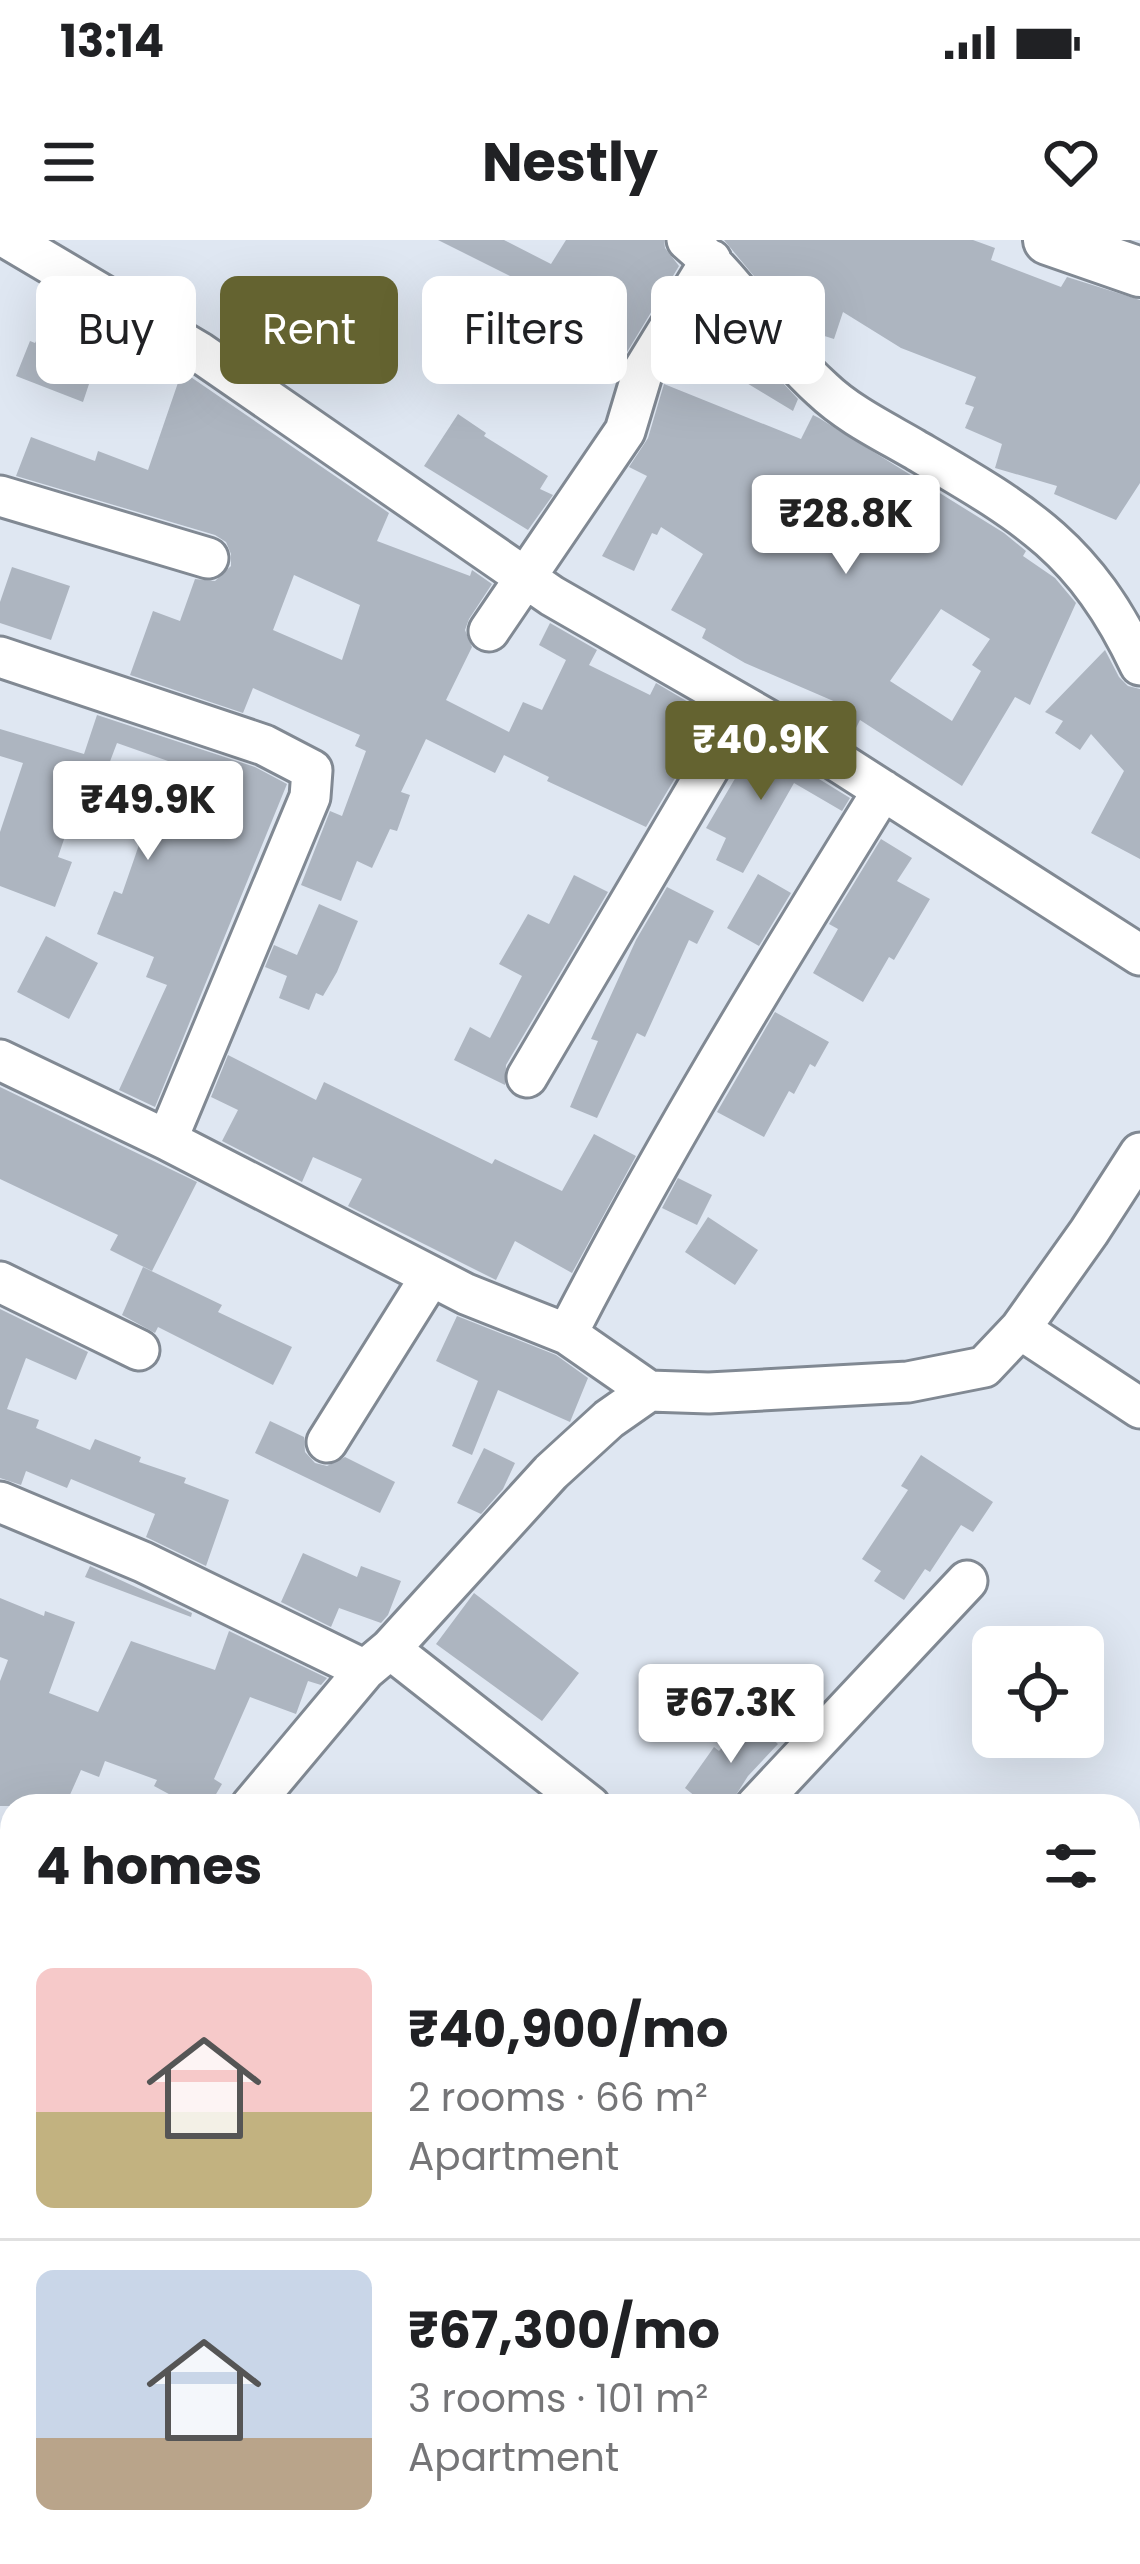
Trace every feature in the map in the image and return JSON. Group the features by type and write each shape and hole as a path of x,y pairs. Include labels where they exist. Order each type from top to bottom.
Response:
{"main road":[{"path":"1048,240 1140,272"}],"street":[{"path":"10,240 199,352 527,579 883,790 1140,955"},
{"path":"489,631 625,431 644,371 699,250 824,392 1006,504 1067,551 1089,576 1140,665"},
{"path":"0,496 208,558"},
{"path":"0,657 264,745 313,770 310,797 167,1140"},
{"path":"527,1077 745,706"},
{"path":"567,1334 638,1197 883,790"},
{"path":"0,1060 466,1294 567,1334 649,1391 709,1393 908,1382 984,1367 1020,1329 1140,1153"},
{"path":"327,1442 431,1276"},
{"path":"0,1282 139,1350"},
{"path":"1020,1329 1140,1408"},
{"path":"261,1794 551,1472 649,1391"},
{"path":"0,1502 378,1659 573,1794"},
{"path":"767,1794 967,1581"}],"building":[{"path":"438,240 504,240 551,264 566,240 664,240 679,266 673,276 651,276 651,312 627,352 627,276 510,276"},
{"path":"724,240 973,240 995,248 991,260 1061,287 1067,277 1140,300 1140,483 1116,520 1054,494 1057,486 995,468 1002,444 965,428 974,407 965,404 976,377 901,348 843,312 834,339 825,336 825,276 754,276"},
{"path":"30,341 35,343 36,384 16,376"},
{"path":"196,381 389,513 377,541 470,576 472,570 492,584 469,619 465,630 472,647 446,700 509,732 523,702 542,710 566,660 539,645 550,623 597,650 589,665 650,695 656,683 712,716 646,827 547,781 549,777 504,755 495,773 426,739 401,792 410,795 397,831 390,829 372,868 357,861 341,901 301,885 330,811 342,816 366,751 355,746 360,735 253,688 243,713 130,675 153,611 180,621 195,579 215,581 231,566 231,554 226,542 215,535 16,476 31,437 95,461 98,451 148,470 178,384","holes":["294,575 360,605 342,660 273,630"]},
{"path":"37,384 89,384 83,402"},
{"path":"664,384 801,439 813,415 1004,533 1076,603 1030,705 1015,697 962,786 860,720 856,728 832,715 838,703 745,663 702,638 706,629 671,610 703,554 661,527 657,535 652,533 634,571 602,556 647,476 629,467 648,438","holes":["941,609 990,639 972,665 981,671 952,721 890,681"]},
{"path":"748,384 784,384 798,399 793,411"},
{"path":"458,414 548,476 540,489 553,495 528,530 424,466"},
{"path":"12,567 70,586 51,640 0,623 0,602"},
{"path":"1105,650 1119,677 1140,689 1140,859 1091,833 1124,771 1091,734 1080,750 1055,733 1063,721 1045,712"},
{"path":"97,715 255,767 287,784 155,1107 119,1090 167,985 146,977 154,957 97,934 114,891 122,894 168,761 117,743 98,793 82,786 58,857 72,862 55,907 0,886 0,832 23,763 0,756 0,729 84,754"},
{"path":"757,741 850,798 842,811 794,783 743,873 716,860 726,838 706,828"},
{"path":"881,839 912,858 897,881 930,899 863,1002 813,973 838,929 829,924"},
{"path":"758,874 791,893 759,946 727,928"},
{"path":"574,875 608,892 506,1065 505,1085 454,1060 470,1027 490,1038 522,976 499,964 528,914 549,924"},
{"path":"667,887 714,911 697,944 689,940 645,1037 637,1033 597,1118 570,1107 598,1041 591,1039 636,940"},
{"path":"319,904 358,921 337,972 323,996 316,993 309,1010 279,998 287,976 265,967 274,945 297,955"},
{"path":"46,936 98,963 69,1019 17,992"},
{"path":"775,1012 829,1042 794,1094 789,1091 764,1137 717,1112"},
{"path":"228,1055 316,1100 324,1082 492,1164 495,1159 562,1191 594,1134 636,1156 572,1273 515,1241 496,1280 348,1206 362,1179 313,1157 302,1182 222,1141 238,1110 211,1097"},
{"path":"0,1087 197,1182 152,1271 110,1250 118,1235 0,1179"},
{"path":"678,1178 712,1195 697,1225 662,1208"},
{"path":"708,1217 758,1250 735,1285 685,1252"},
{"path":"143,1267 222,1305 218,1312 292,1347 273,1385 158,1327 155,1333 122,1315"},
{"path":"0,1309 88,1352 76,1380 26,1358 7,1409 39,1420 36,1428 90,1450 95,1439 229,1500 206,1566 146,1537 155,1514 71,1479 67,1488 26,1471 21,1485 0,1478"},
{"path":"457,1316 556,1355 588,1378 570,1422 498,1390 472,1455 452,1446 478,1381 436,1361"},
{"path":"270,1421 304,1437 305,1452 315,1463 327,1466 345,1457 395,1482 380,1513 255,1453"},
{"path":"484,1448 515,1463 503,1489 481,1514 457,1503"},
{"path":"921,1455 993,1502 973,1532 961,1525 930,1572 925,1569 904,1600 874,1581 881,1571 862,1559 908,1490 901,1486"},
{"path":"303,1553 357,1577 361,1566 401,1581 388,1615 381,1623 339,1608 331,1627 281,1602"},
{"path":"90,1566 192,1613 191,1617 85,1577"},
{"path":"474,1593 579,1673 542,1721 436,1644"},
{"path":"0,1598 44,1616 45,1611 75,1622 49,1693 98,1712 131,1641 215,1670 229,1631 327,1678 321,1685 308,1681 296,1714 250,1697 214,1779 222,1784 216,1794 169,1794 154,1786 157,1780 105,1761 99,1777 81,1770 70,1794 0,1794 0,1681 8,1660 0,1657"},
{"path":"749,1718 778,1744 737,1794 692,1794 685,1788 714,1747 719,1751"}]}
